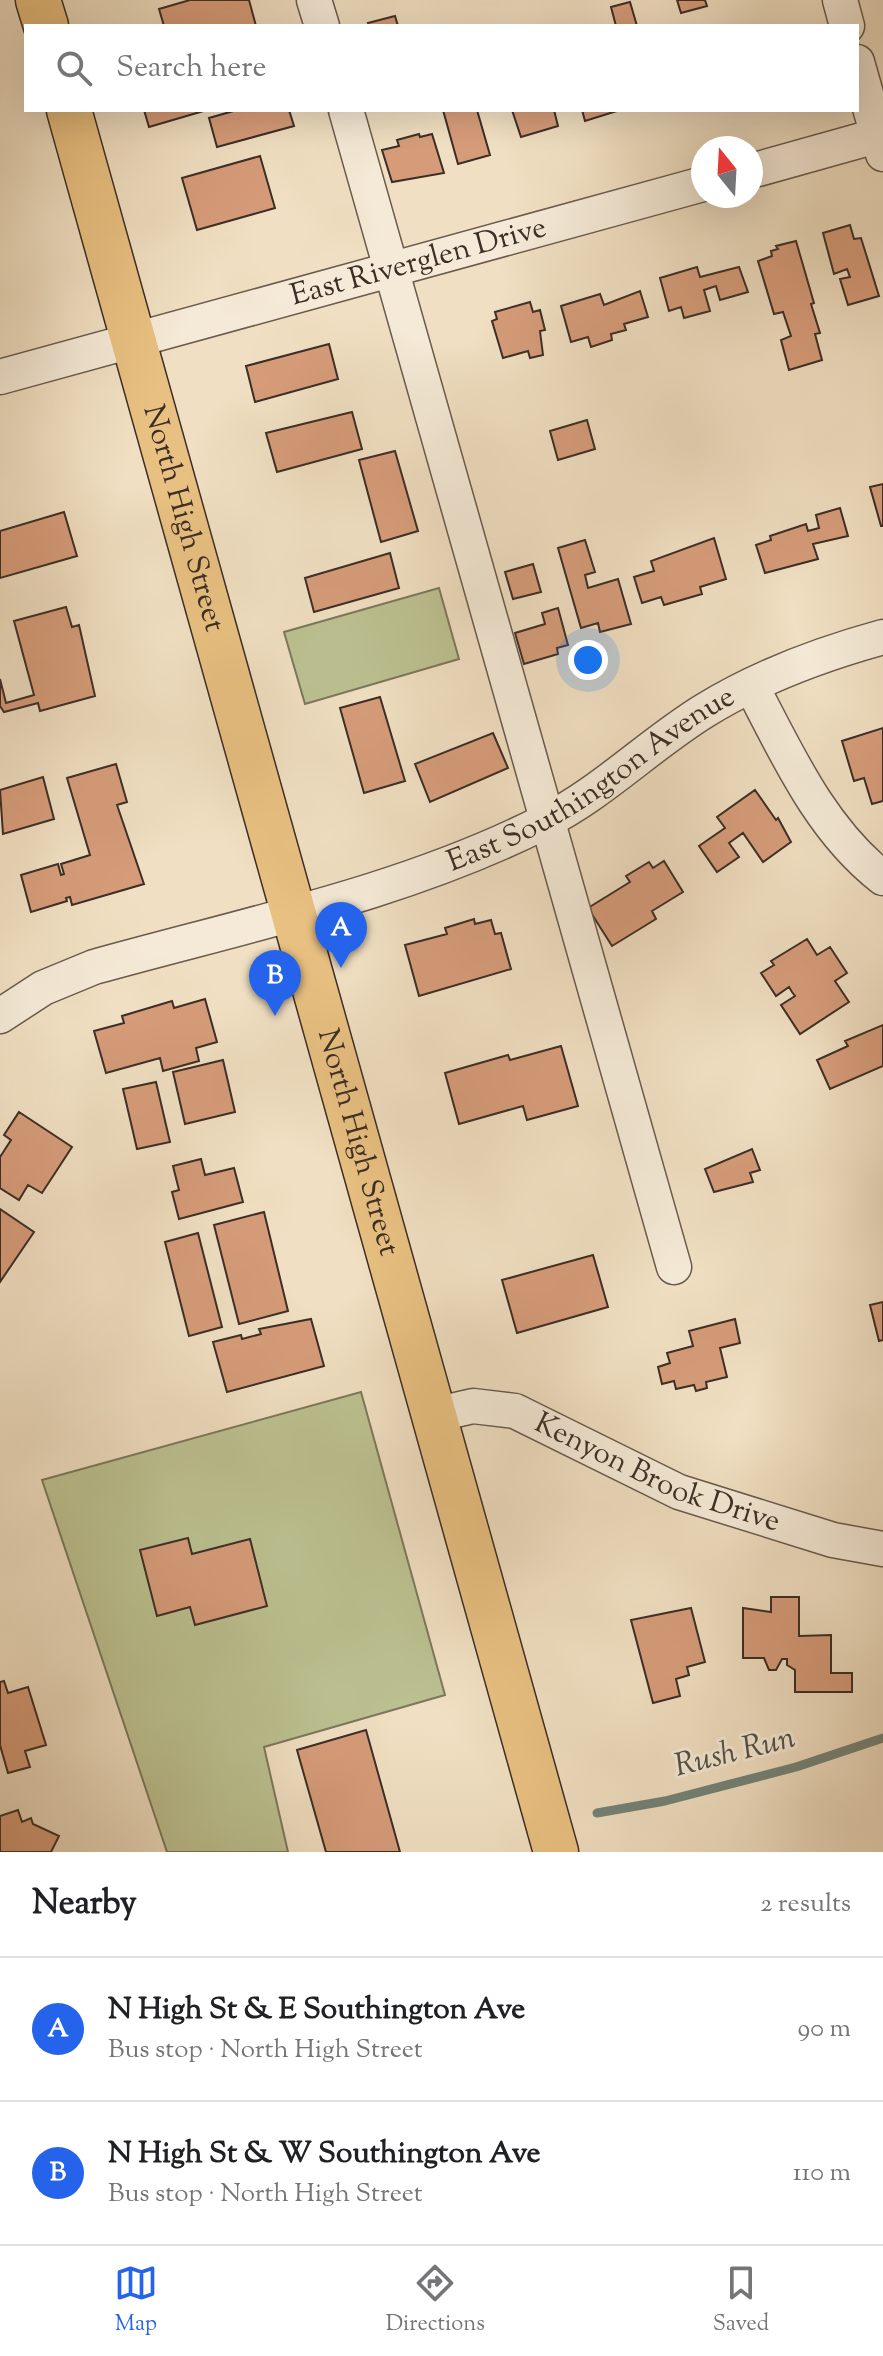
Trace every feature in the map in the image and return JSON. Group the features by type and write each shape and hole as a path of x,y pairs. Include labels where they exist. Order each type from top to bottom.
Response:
{"main road":[{"path":"38,0 45,24"},
{"name":"North High Street","path":"70,112 556,1852"}],"street":[{"path":"314,0 321,24"},
{"path":"840,0 846,24"},
{"path":"763,168 881,141 859,69"},
{"path":"347,112 674,1267"},
{"name":"East Riverglen Drive","path":"0,377 691,187"},
{"name":"East Southington Avenue","path":"0,1016 43,988 94,967 458,862 547,821 704,710 803,661 883,637"},
{"path":"752,687 803,786 868,867 883,878"},
{"name":"Kenyon Brook Drive","path":"434,1415 473,1406 515,1411 679,1492 833,1540 883,1549"},
{"path":"833,1540 883,1530"}],"green space":[{"path":"439,588 459,659 305,704 284,632"},
{"path":"361,1392 445,1695 264,1747 288,1852 167,1852 42,1480"}],"building":[{"path":"190,0 249,0 255,24 163,24 159,9"},
{"path":"677,0 705,0 707,6 681,13"},
{"path":"630,2 636,24 615,24 611,7"},
{"path":"395,16 397,24 368,24"},
{"path":"145,112 200,112 149,127"},
{"path":"230,112 290,112 294,126 217,147 209,118"},
{"path":"444,112 478,112 490,155 458,164"},
{"path":"513,112 554,112 558,126 521,137"},
{"path":"583,112 614,112 585,121"},
{"path":"419,134 420,137 432,134 444,173 392,182 382,150 399,146 397,140"},
{"path":"260,156 275,208 197,230 182,178"},
{"path":"850,225 854,239 861,238 879,296 848,305 840,279 850,277 847,269 834,274 823,233"},
{"path":"796,241 814,303 811,304 820,333 815,334 822,360 789,370 781,340 791,336 783,312 774,314 758,261 772,256 771,251 778,249 776,246"},
{"path":"697,267 700,277 739,267 748,292 720,300 716,286 704,290 710,311 684,318 681,307 669,311 660,278"},
{"path":"640,291 648,317 624,324 626,330 611,334 612,340 591,347 588,337 571,342 561,306 600,294 604,305"},
{"path":"530,302 533,312 540,310 545,330 540,331 543,355 530,358 528,351 503,358 492,321 497,319 495,312"},
{"path":"329,344 338,379 255,402 246,366"},
{"path":"352,412 362,449 277,472 266,433"},
{"path":"587,420 595,449 558,460 550,431"},
{"path":"395,451 418,531 381,542 359,460"},
{"path":"883,484 883,526 881,526 870,487"},
{"path":"840,508 848,536 813,544 818,559 765,573 756,545 771,540 770,536 806,524 808,531 819,528 816,515"},
{"path":"64,512 77,556 0,578 0,531"},
{"path":"714,538 726,579 700,587 702,594 664,605 661,597 642,603 634,577 654,571 651,561"},
{"path":"585,540 595,572 585,575 588,588 618,579 631,624 600,632 598,623 581,628 558,548"},
{"path":"390,553 399,588 314,612 305,578"},
{"path":"533,564 541,592 513,599 505,572"},
{"path":"66,607 72,627 79,625 95,696 40,711 38,703 4,712 0,706 0,679 6,703 34,695 14,621"},
{"path":"558,608 568,645 557,648 558,654 524,664 515,633 545,624 542,613"},
{"path":"380,697 405,781 364,793 340,708"},
{"path":"883,728 883,801 872,804 864,778 854,781 842,741"},
{"path":"493,733 508,768 430,802 415,764"},
{"path":"116,764 127,802 117,805 144,884 72,905 70,897 66,898 67,901 31,912 21,875 58,864 61,875 64,874 61,864 90,855 67,778"},
{"path":"43,777 54,819 3,834 0,790"},
{"path":"755,790 776,820 778,818 791,842 763,862 743,833 729,843 739,857 717,872 699,846 725,828 717,817"},
{"path":"664,861 683,892 652,911 656,919 612,946 588,908 630,882 626,876 649,862 653,868"},
{"path":"474,919 475,924 491,920 495,934 501,933 511,969 419,996 405,945 447,934 445,928"},
{"path":"807,939 817,955 830,947 847,973 835,981 849,1002 800,1034 781,1005 795,996 789,987 776,996 761,973 774,965 771,961"},
{"path":"205,999 217,1042 196,1048 199,1061 163,1071 160,1058 106,1073 94,1031 124,1023 122,1016 172,1001 174,1008"},
{"path":"883,1025 883,1066 830,1089 817,1060 848,1046 845,1041"},
{"path":"561,1046 578,1106 527,1120 523,1106 459,1124 445,1073 508,1055 510,1060"},
{"path":"223,1060 235,1112 185,1124 173,1072"},
{"path":"156,1082 170,1142 137,1149 123,1089"},
{"path":"19,1112 72,1147 42,1193 28,1185 19,1200 0,1188 0,1157 11,1140 4,1135"},
{"path":"752,1149 760,1170 750,1173 753,1182 714,1192 705,1169"},
{"path":"201,1159 205,1175 234,1168 243,1202 179,1219 172,1192 179,1190 173,1166"},
{"path":"0,1209 34,1232 0,1282"},
{"path":"264,1212 288,1311 239,1324 214,1225"},
{"path":"198,1233 222,1327 189,1336 165,1242"},
{"path":"593,1255 608,1307 517,1333 502,1280"},
{"path":"883,1302 883,1340 879,1341 870,1305"},
{"path":"311,1319 324,1366 227,1392 213,1342 241,1335 242,1339 261,1334 259,1329"},
{"path":"735,1319 740,1343 720,1348 727,1377 706,1382 707,1388 696,1391 694,1385 676,1389 674,1381 662,1384 658,1367 670,1363 667,1353 693,1346 689,1331"},
{"path":"188,1538 192,1554 250,1539 267,1606 195,1625 190,1607 157,1616 140,1550"},
{"path":"771,1597 799,1597 799,1636 831,1635 831,1673 852,1673 852,1692 795,1692 795,1670 787,1665 787,1659 782,1659 776,1670 769,1670 764,1658 743,1658 743,1608 771,1612"},
{"path":"691,1608 705,1662 687,1667 689,1675 676,1679 680,1696 653,1703 631,1620"},
{"path":"4,1681 8,1693 28,1687 46,1745 25,1751 30,1767 8,1773 0,1745 0,1682"},
{"path":"366,1730 400,1852 326,1852 297,1750"},
{"path":"18,1810 22,1822 31,1818 33,1824 59,1836 51,1852 0,1852 0,1816"}],"waterway":[{"name":"Rush Run","path":"597,1813 665,1801 796,1767 883,1738"}],"place":[{"name":"N High St & E Southington Ave","path":"341,968"},
{"name":"N High St & W Southington Ave","path":"275,1016"}]}
